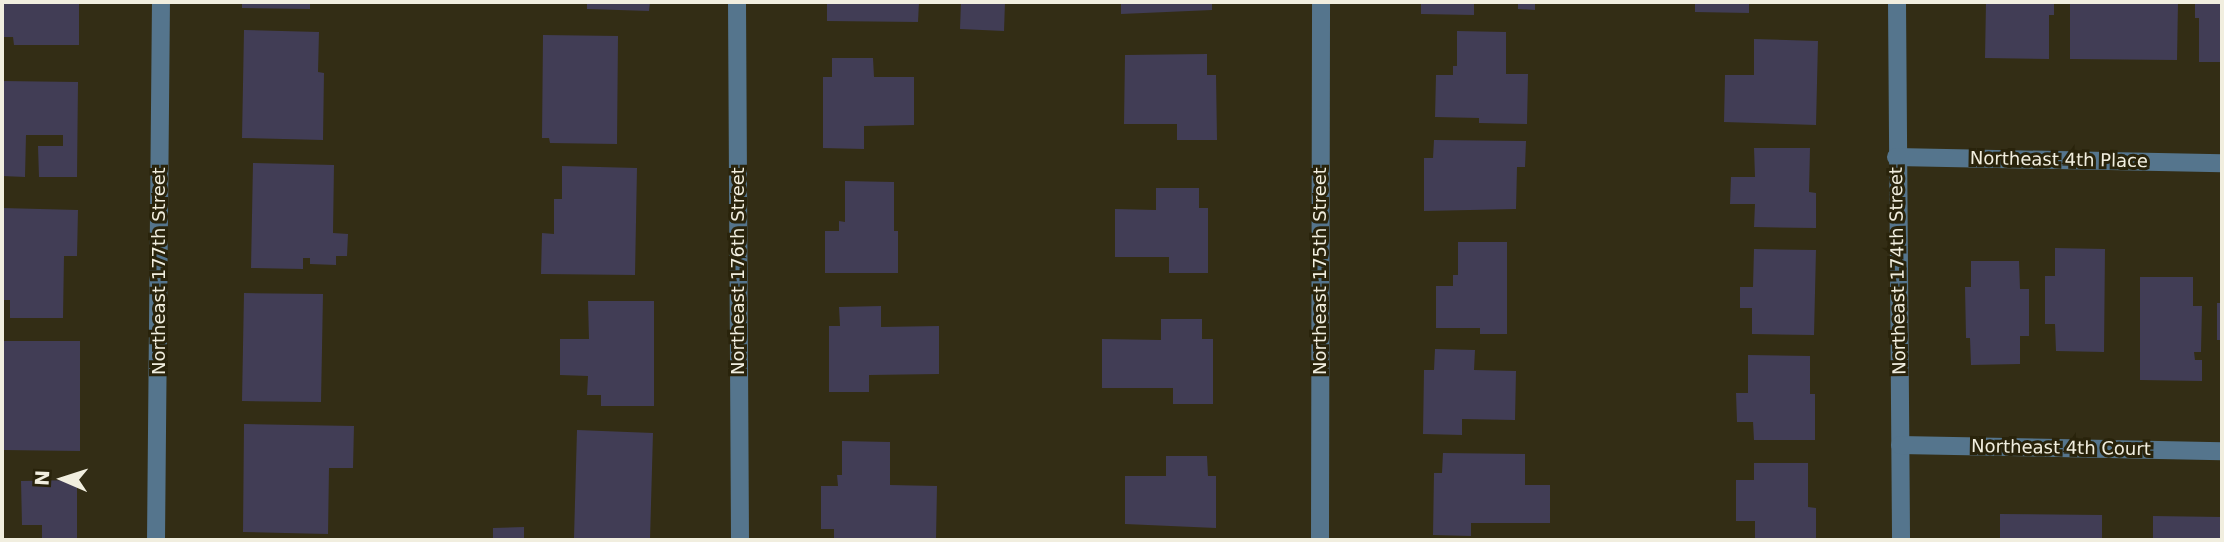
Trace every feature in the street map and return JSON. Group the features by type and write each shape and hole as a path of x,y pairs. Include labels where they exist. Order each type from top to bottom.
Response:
{"street":[{"name":"Northeast 177th Street","path":"156,540 161,2"},
{"name":"Northeast 176th Street","path":"737,2 740,540"},
{"name":"Northeast 175th Street","path":"1320,540 1321,2"},
{"name":"Northeast 174th Street","path":"1898,2 1896,157 1901,540"},
{"name":"Northeast 4th Place","path":"1896,157 2222,163"},
{"name":"Northeast 4th Court","path":"1900,445 2222,450"}],"building":[{"path":"2,2 79,2 79,45 14,45 13,37 4,37"},
{"path":"242,2 310,2 310,9 242,8"},
{"path":"587,2 650,2 649,11 587,9"},
{"path":"827,2 919,2 918,22 827,21"},
{"path":"961,2 1005,2 1004,31 960,29"},
{"path":"1121,2 1212,2 1212,10 1121,14"},
{"path":"1421,2 1474,2 1474,15 1421,14"},
{"path":"1518,2 1535,2 1535,10 1518,9"},
{"path":"1695,2 1749,2 1749,13 1695,12"},
{"path":"1986,2 2054,2 2054,15 2049,15 2049,59 1985,58"},
{"path":"2070,2 2178,2 2177,60 2070,59"},
{"path":"2195,2 2222,2 2222,62 2199,62 2199,18 2195,18"},
{"path":"244,30 319,32 318,72 324,73 323,140 242,138"},
{"path":"1457,31 1506,32 1506,74 1528,74 1527,124 1479,123 1479,118 1435,117 1436,75 1453,75 1453,66 1457,66"},
{"path":"543,35 618,36 617,144 550,143 549,138 542,138"},
{"path":"1754,39 1818,41 1816,125 1724,122 1725,75 1754,75"},
{"path":"1207,54 1207,75 1216,75 1217,140 1177,140 1177,124 1124,124 1125,55"},
{"path":"832,58 873,58 874,77 914,77 914,125 864,126 864,149 823,148 823,77 832,77"},
{"path":"2,81 78,82 77,177 39,177 38,146 63,146 63,135 26,135 25,177 2,176"},
{"path":"1434,140 1526,141 1525,167 1517,167 1516,209 1424,211 1424,158 1433,158"},
{"path":"1754,148 1810,148 1809,192 1816,193 1816,228 1754,227 1755,204 1730,204 1731,177 1755,177"},
{"path":"253,163 334,165 333,233 348,234 347,256 336,256 336,265 310,264 310,258 303,258 303,269 251,268"},
{"path":"562,166 637,168 635,275 541,274 542,233 554,234 554,199 562,199"},
{"path":"845,181 894,182 894,231 898,231 898,273 825,273 825,231 839,231 839,221 845,222"},
{"path":"1156,188 1199,188 1199,208 1208,208 1208,273 1169,273 1169,257 1115,257 1115,209 1156,210"},
{"path":"2,208 78,210 77,256 64,256 63,318 10,318 10,300 2,300"},
{"path":"1458,242 1507,242 1507,334 1480,334 1480,328 1436,328 1436,286 1453,286 1453,275 1458,275"},
{"path":"2055,248 2105,249 2104,352 2056,351 2055,324 2045,324 2045,276 2055,276"},
{"path":"1754,249 1816,250 1814,335 1752,334 1752,308 1740,308 1740,287 1753,287"},
{"path":"1971,261 2019,261 2020,289 2029,289 2029,336 2020,336 2020,364 1971,365 1970,338 1966,338 1965,287 1971,287"},
{"path":"2140,277 2193,277 2193,306 2202,306 2201,352 2194,352 2195,360 2202,360 2202,381 2140,380"},
{"path":"244,293 323,294 321,402 242,401"},
{"path":"588,301 654,301 654,406 601,406 601,395 587,395 588,376 560,375 560,339 589,339"},
{"path":"2217,303 2222,303 2222,340 2217,340"},
{"path":"881,306 881,327 939,326 939,374 869,375 869,392 829,392 829,326 840,326 839,307"},
{"path":"1161,319 1202,319 1202,339 1213,339 1213,404 1173,404 1173,388 1102,388 1102,339 1161,340"},
{"path":"2,341 80,341 80,451 2,450"},
{"path":"1435,349 1475,350 1474,370 1516,371 1515,420 1462,419 1462,435 1423,434 1424,370 1434,370"},
{"path":"1748,355 1810,356 1810,394 1815,394 1815,440 1754,440 1753,422 1737,422 1736,393 1748,393"},
{"path":"244,424 354,426 353,468 329,468 328,534 243,532"},
{"path":"577,430 653,433 650,540 574,538"},
{"path":"842,441 890,442 890,485 937,486 936,540 834,540 834,529 821,529 821,486 838,486 837,475 842,475"},
{"path":"1443,453 1525,454 1525,485 1550,485 1550,523 1471,523 1471,536 1433,535 1434,473 1442,473"},
{"path":"1166,456 1207,456 1208,476 1216,476 1216,528 1125,524 1125,476 1166,476"},
{"path":"1754,463 1808,463 1808,507 1816,508 1816,540 1755,540 1755,521 1736,521 1736,480 1754,480"},
{"path":"77,480 77,540 42,540 42,525 22,525 21,481"},
{"path":"2000,514 2102,515 2102,540 2000,540"},
{"path":"2153,516 2222,517 2222,540 2153,540"},
{"path":"524,527 524,540 493,540 493,528"}]}
